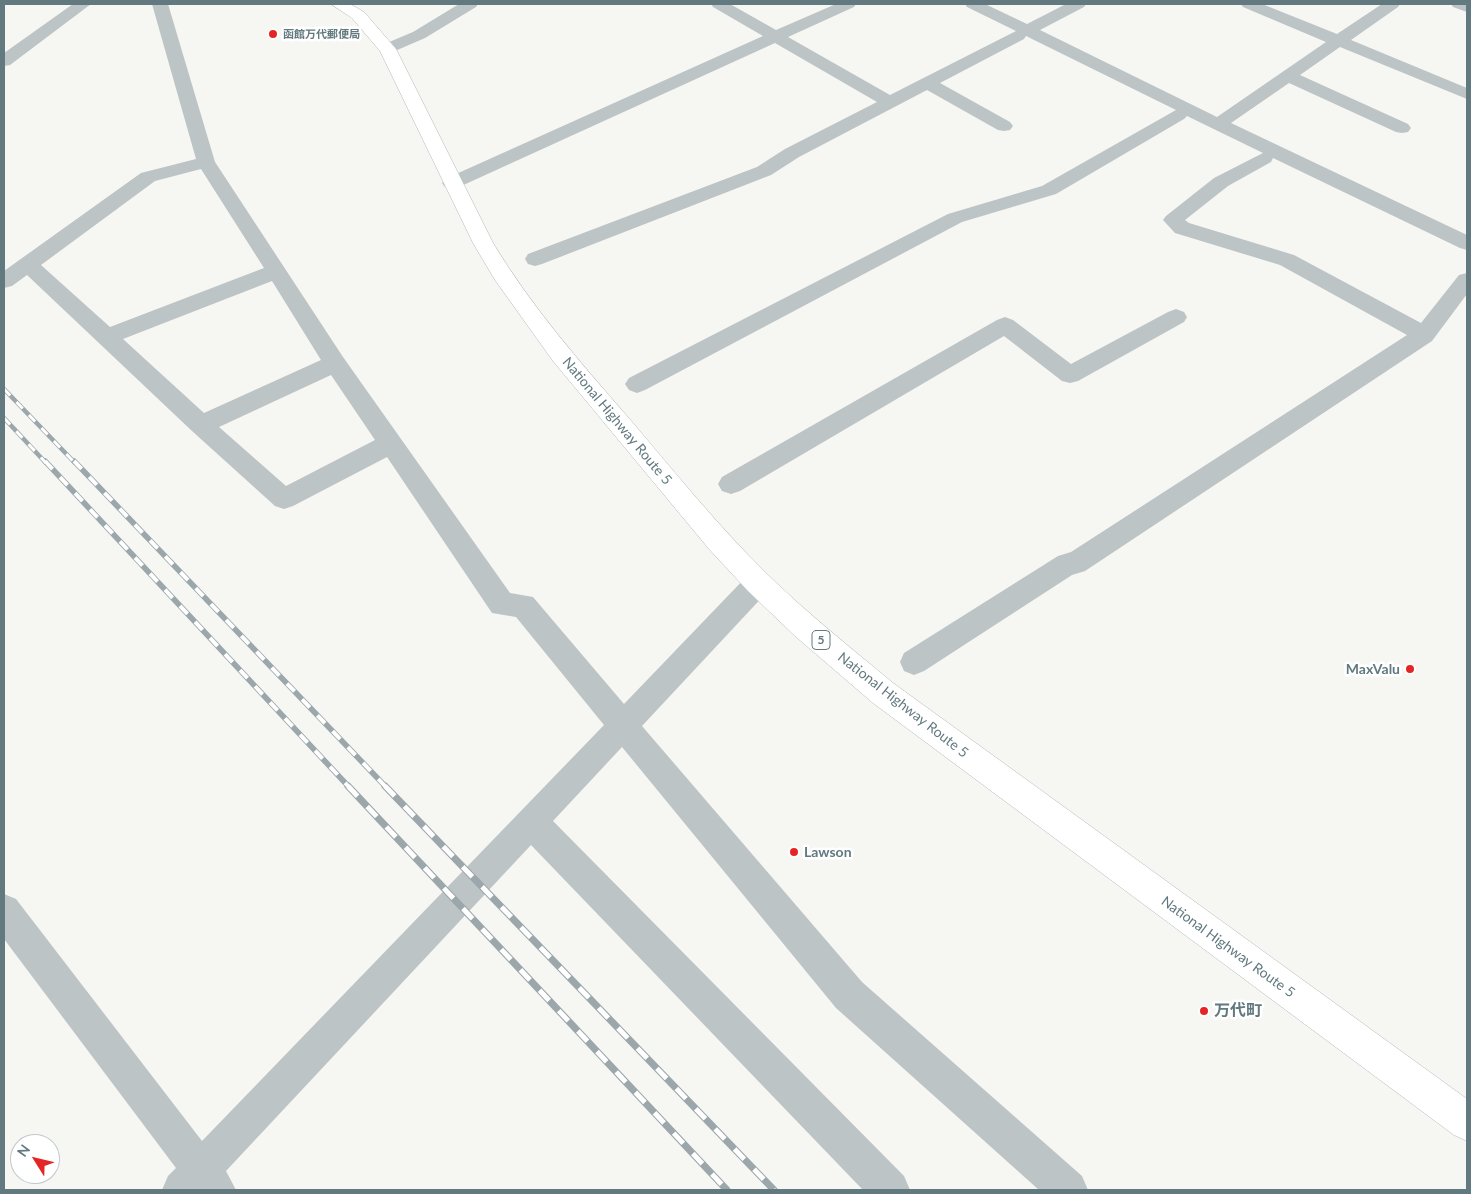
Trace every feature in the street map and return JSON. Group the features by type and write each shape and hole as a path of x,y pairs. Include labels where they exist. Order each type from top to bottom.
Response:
{"highway":[{"name":"National Highway Route 5","path":"339,4 358,15 388,49 452,183 502,275 561,355 718,541 758,583 805,627 883,693 1467,1122"}],"street":[{"path":"4,61 83,4"},
{"path":"160,4 206,162 335,363 502,604 523,606 625,725 849,995 1068,1190"},
{"path":"388,49 419,34 470,4"},
{"path":"719,4 891,103"},
{"path":"452,183 848,4"},
{"path":"535,259 764,172 792,153 1078,4"},
{"path":"1249,4 1467,94"},
{"path":"1218,124 1392,4"},
{"path":"1459,4 1467,7"},
{"path":"982,5 1023,33 1218,124 1466,233"},
{"path":"1287,76 1402,128"},
{"path":"927,83 1004,126"},
{"path":"637,384 954,218 1048,190 1178,115"},
{"path":"1264,158 1221,182 1173,220 1182,228 1288,260 1424,335"},
{"path":"4,281 148,177 206,162"},
{"path":"28,264 201,425 284,499 392,443"},
{"path":"106,337 277,271"},
{"path":"914,662 1067,564 1076,563 1424,335 1467,280"},
{"path":"730,484 1005,324 1070,375 1176,317"},
{"path":"201,425 335,363"},
{"path":"4,911 200,1184 531,822 758,583"},
{"path":"531,822 890,1190"}],"railway":[{"path":"4,389 75,463"},
{"path":"4,418 46,463"},
{"path":"45,461 349,787"},
{"path":"74,461 386,787"},
{"path":"348,786 727,1190"},
{"path":"385,786 774,1190"}],"place":[{"name":"函館万代郵便局","path":"273,34"},
{"name":"MaxValu","path":"1410,669"},
{"name":"Lawson","path":"794,852"},
{"name":"万代町","path":"1204,1011"}]}
